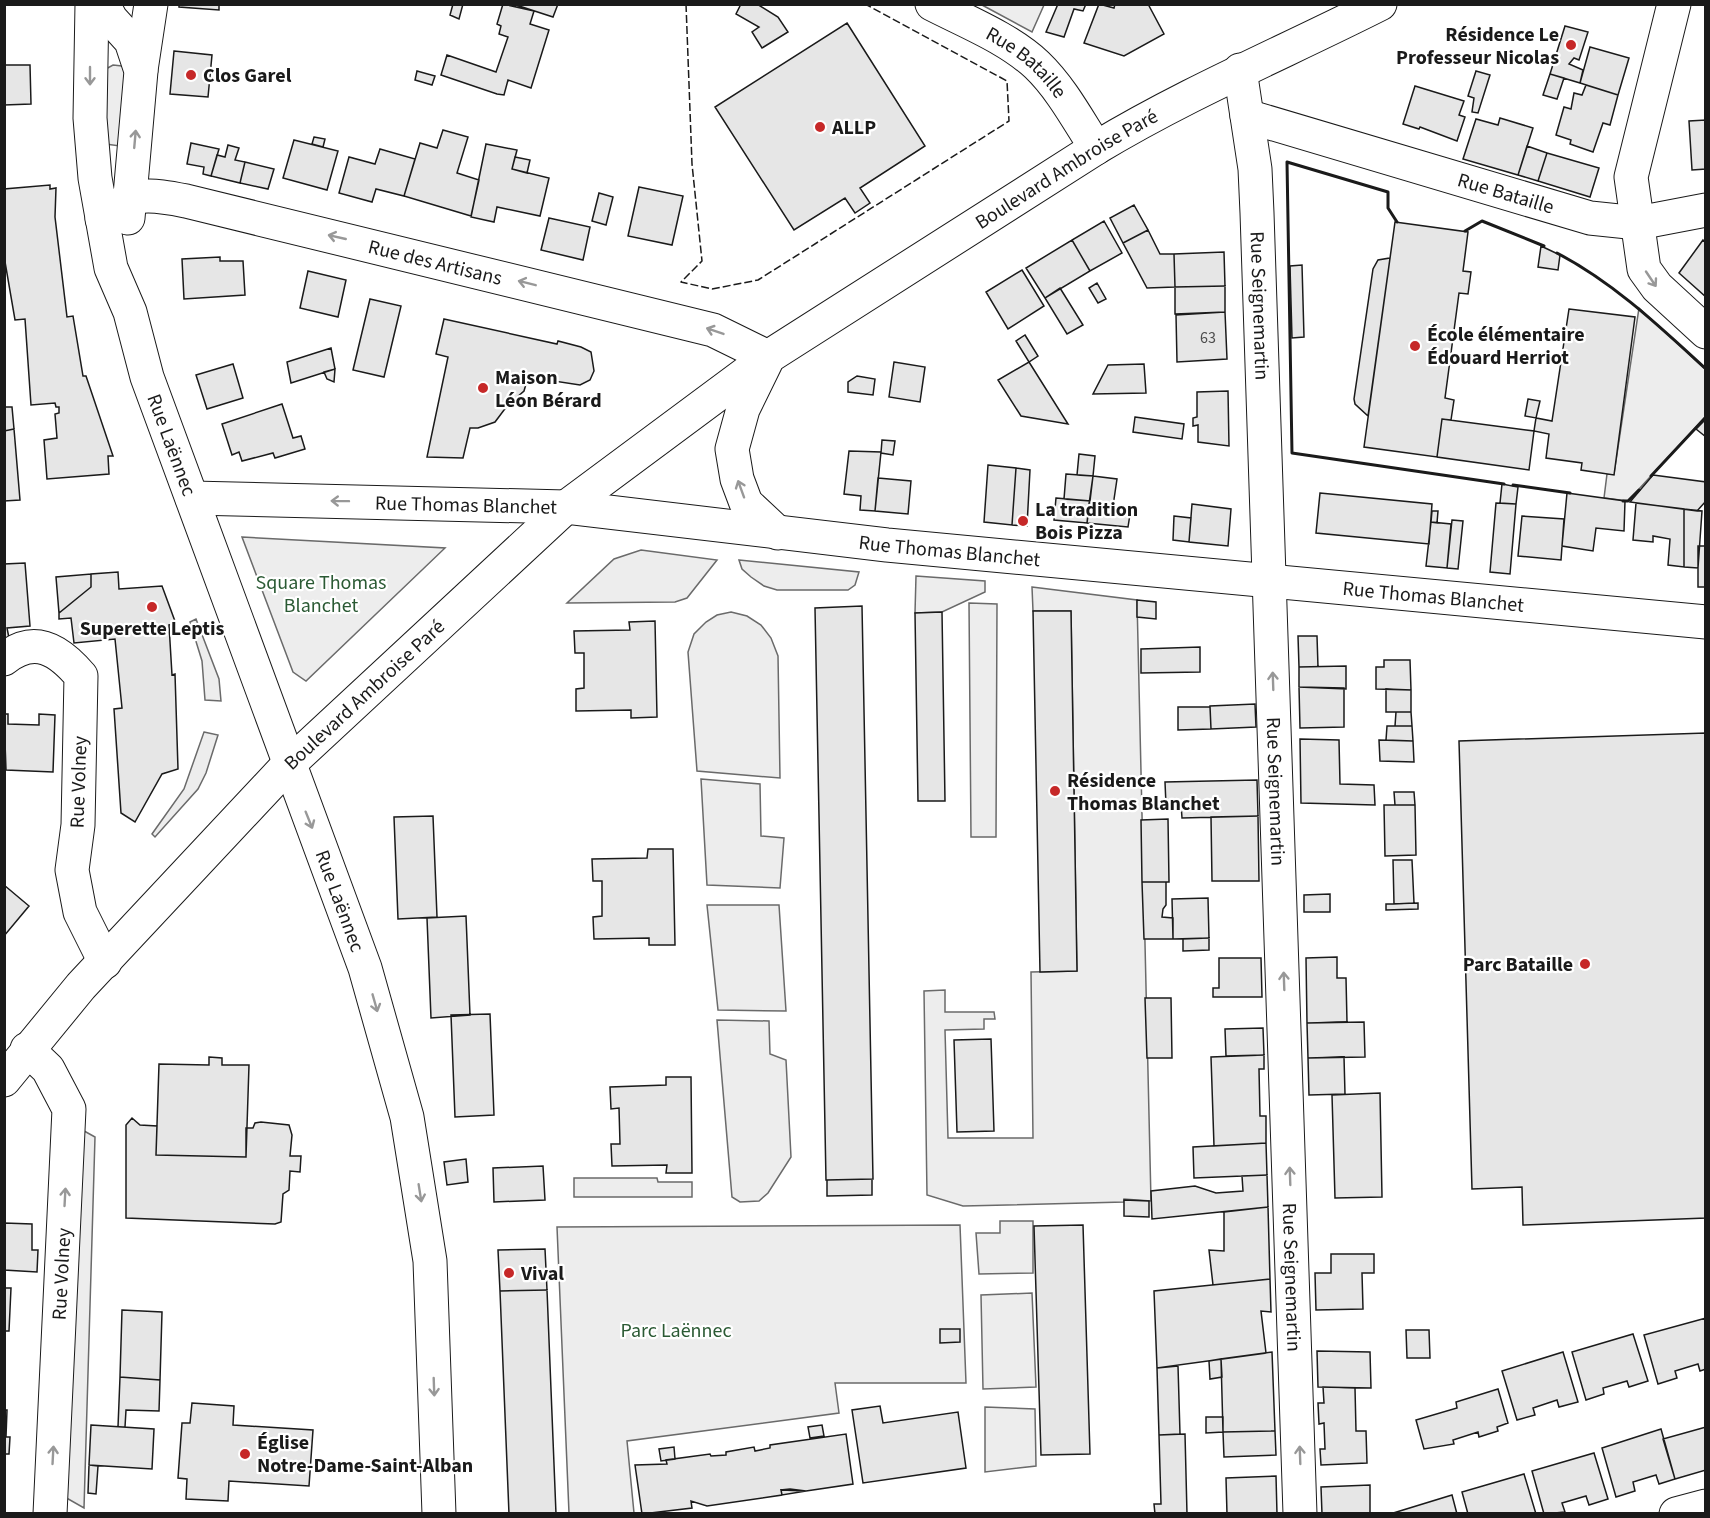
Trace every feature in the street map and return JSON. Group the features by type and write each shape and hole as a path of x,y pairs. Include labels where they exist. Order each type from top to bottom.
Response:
{"street":[{"name":"Rue Bataille","path":"932,4 1001,40 1036,65 1064,100 1096,148"},
{"name":"Boulevard Ambroise Paré","path":"4,1080 27,1049 105,962 288,765 566,507 768,357 1096,148 1132,126 1240,70 1298,46 1380,4"},
{"path":"1674,4 1631,177 1644,269 1657,288 1706,332"},
{"path":"99,12 150,14 141,71"},
{"name":"Rue Laënnec","path":"99,12 131,41 141,71 127,229 131,261 130,312"},
{"name":"Rue Laënnec","path":"99,12 90,118 102,219 111,268 130,312 147,377 288,765 365,968 407,1117 430,1261 439,1514"},
{"name":"Rue Seignemartin","path":"1240,70 1255,180 1300,1514"},
{"name":"Rue Bataille","path":"1247,116 1590,219 1638,223 1706,210"},
{"name":"Rue des Artisans","path":"131,197 159,196 186,201 713,330 768,357"},
{"path":"102,219 131,197"},
{"path":"768,357 744,410 732,449 737,479 746,503 778,533"},
{"name":"Rue Thomas Blanchet","path":"192,498 566,507 778,533 1706,622"},
{"name":"Rue Volney","path":"4,659 16,649 31,645 47,648 67,660 81,676 78,825 72,870 80,912 105,962"},
{"name":"Rue Volney","path":"27,1049 48,1069 69,1109 50,1514"},
{"path":"1676,1514 1706,1506"}],"shaded area":[{"path":"982,5 1044,5 1032,32"},
{"path":"113,65 122,66 128,72 120,146 98,143 104,70"},
{"path":"1639,308 1705,369 1705,417 1628,501 1604,498 1607,474 1614,474"},
{"name":"Square Thomas Blanchet","path":"242,537 445,548 306,681 293,672"},
{"path":"641,550 717,560 687,598 675,602 567,603 614,559"},
{"path":"739,560 859,572 855,585 848,590 777,590 764,586 751,577 742,569"},
{"path":"916,576 985,581 985,592 942,612 915,613"},
{"path":"1032,587 1137,600 1151,1201 1124,1199 1124,1202 963,1206 927,1195 924,991 945,990 945,1012 994,1012 995,1019 984,1019 984,1029 945,1030 948,1138 1033,1138 1031,972 1077,971 1071,611 1033,611"},
{"path":"969,603 997,604 996,837 971,837"},
{"path":"731,612 747,616 761,625 771,638 778,656 780,778 697,771 688,652 694,634 706,622 717,615"},
{"path":"196,619 219,679 221,701 205,700 202,661 190,622"},
{"path":"204,732 218,735 206,773 198,789 155,837 152,834 184,789"},
{"path":"701,779 760,784 761,836 784,838 780,888 707,885"},
{"path":"707,905 779,905 786,1011 718,1010"},
{"path":"717,1020 769,1021 770,1054 786,1060 791,1157 768,1193 759,1201 740,1202 732,1197"},
{"path":"77,1127 95,1137 84,1508 63,1496"},
{"path":"574,1178 657,1178 658,1182 692,1182 692,1197 574,1197"},
{"path":"1000,1221 1033,1221 1033,1273 979,1274 976,1233 1000,1233"},
{"name":"Parc Laënnec","path":"960,1225 966,1383 835,1383 839,1413 627,1441 634,1513 569,1513 557,1227"},
{"path":"1032,1293 1036,1387 983,1389 981,1295"},
{"path":"985,1407 1035,1409 1036,1466 985,1472"}],"building":[{"path":"179,4 219,4 219,10 179,7"},
{"path":"453,4 463,4 459,19 450,15"},
{"path":"503,4 534,11 530,24 549,30 531,88 508,80 504,95 497,94 441,75 447,55 496,72 508,37 499,34 501,26 497,24"},
{"path":"513,4 558,4 553,17"},
{"path":"741,4 757,4 778,17 788,32 762,48 752,32 759,27 736,14"},
{"path":"1058,4 1086,4 1083,11 1074,9 1064,37 1046,32"},
{"path":"1099,4 1114,8 1115,4 1148,4 1164,34 1124,56 1084,43"},
{"name":"ALLP","path":"847,23 925,146 860,188 870,203 855,213 845,198 794,230 715,107"},
{"name":"Résidence Le Professeur Nicolas","path":"1565,26 1588,32 1579,60 1574,58 1569,64 1583,70 1580,83 1550,74"},
{"path":"1590,47 1629,58 1618,95 1580,83"},
{"name":"Clos Garel","path":"174,51 212,55 208,97 170,94"},
{"path":"4,65 30,65 31,104 4,105"},
{"path":"417,71 435,76 432,85 415,80"},
{"path":"1476,71 1490,75 1478,113 1472,112 1474,98 1468,96"},
{"path":"1550,74 1564,78 1557,99 1543,95"},
{"path":"1586,85 1618,95 1610,125 1603,123 1593,152 1570,144 1571,140 1556,135 1564,107 1571,109 1574,93 1582,95"},
{"path":"1415,86 1464,101 1459,115 1465,117 1457,141 1420,127 1419,129 1403,124"},
{"path":"1500,118 1533,128 1518,175 1463,159 1476,119 1498,125"},
{"path":"1706,120 1706,169 1692,170 1689,121"},
{"path":"443,130 468,137 457,173 479,180 471,216 404,196 420,143 437,148"},
{"path":"314,137 325,139 323,147 312,144"},
{"path":"294,140 338,151 327,190 283,178"},
{"path":"191,143 219,149 211,176 203,174 204,167 187,164"},
{"path":"486,144 517,150 512,169 549,178 540,216 497,207 494,222 471,217"},
{"path":"228,145 239,148 235,160 245,162 240,183 211,176 217,155 225,157"},
{"path":"1527,146 1547,153 1538,181 1518,175"},
{"path":"380,149 415,159 404,196 376,189 372,202 339,193 349,157 375,164"},
{"path":"1547,153 1599,168 1590,197 1538,181"},
{"path":"515,157 530,160 527,173 512,169"},
{"path":"245,162 274,169 268,189 240,183"},
{"path":"50,185 50,189 56,188 55,217 67,317 73,316 83,376 86,376 113,456 108,456 109,474 47,479 44,440 57,438 55,414 59,413 59,407 56,407 55,403 31,405 25,319 15,320 4,256 4,189"},
{"path":"639,187 683,196 672,245 628,236"},
{"path":"599,193 613,197 606,225 592,221"},
{"path":"1134,205 1148,230 1123,243 1110,218"},
{"path":"549,218 590,227 583,260 541,250"},
{"path":"1104,221 1122,253 1090,271 1072,240"},
{"name":"École élémentaire Édouard Herriot","path":"1395,222 1468,232 1463,271 1471,272 1468,294 1459,293 1445,398 1454,400 1451,420 1442,419 1437,457 1364,447"},
{"path":"1148,230 1160,254 1174,254 1175,287 1147,288 1123,243"},
{"path":"1072,240 1090,271 1045,298 1026,268"},
{"path":"1703,240 1706,243 1706,297 1679,273"},
{"path":"1541,246 1560,255 1558,270 1538,267"},
{"path":"1224,252 1225,286 1175,287 1174,254"},
{"path":"220,257 220,261 243,261 245,295 184,299 182,259"},
{"path":"1390,258 1368,416 1355,404 1354,399 1373,269 1378,260"},
{"path":"1302,265 1304,337 1292,338 1290,266"},
{"path":"1022,270 1044,306 1008,329 986,292"},
{"path":"308,271 346,280 338,317 300,308"},
{"path":"1097,283 1106,299 1098,303 1089,288"},
{"path":"1225,286 1225,312 1175,314 1175,287"},
{"path":"1060,288 1083,325 1067,334 1045,298"},
{"path":"370,299 401,306 384,377 353,370"},
{"path":"1569,309 1635,317 1614,475 1581,470 1582,463 1546,458 1549,434 1534,431 1536,418 1552,421"},
{"path":"1225,312 1227,359 1177,362 1176,315"},
{"name":"Maison Léon Bérard","path":"444,319 557,344 558,341 581,347 591,352 594,371 590,380 580,385 528,377 524,391 507,406 495,422 478,428 470,428 463,458 427,457 448,357 436,354"},
{"path":"1025,335 1038,356 1029,362 1016,341"},
{"path":"331,348 335,369 291,383 287,362"},
{"path":"894,362 925,367 920,402 889,397"},
{"path":"1029,362 1068,424 1021,416 998,380"},
{"path":"233,364 243,398 207,409 196,375"},
{"path":"1144,364 1146,393 1093,394 1108,365"},
{"path":"335,369 334,382 327,379 324,372"},
{"path":"857,376 875,379 873,395 848,392 848,382"},
{"path":"1228,391 1229,446 1198,442 1198,425 1193,426 1193,418 1197,417 1197,392"},
{"path":"1528,399 1540,401 1536,418 1525,416"},
{"path":"282,404 293,438 301,436 305,449 275,458 273,453 242,461 239,452 232,455 222,424"},
{"path":"4,407 12,407 14,429 4,431"},
{"path":"1135,417 1184,424 1182,439 1133,432"},
{"path":"1442,419 1534,431 1529,470 1437,457"},
{"path":"1706,419 1706,437 1696,429"},
{"path":"14,429 20,500 4,501 4,431"},
{"path":"882,440 895,441 893,455 881,453"},
{"path":"849,451 881,452 875,511 860,510 861,496 844,494"},
{"path":"1079,454 1095,456 1093,476 1077,475"},
{"path":"988,465 1016,468 1012,525 984,522"},
{"path":"1016,468 1030,470 1027,526 1012,525"},
{"path":"1066,474 1093,476 1090,501 1064,499"},
{"path":"1653,475 1706,482 1706,501 1697,511 1630,502"},
{"path":"1093,476 1117,479 1113,506 1089,504"},
{"path":"878,478 911,481 908,514 875,511"},
{"path":"1502,484 1518,487 1516,504 1500,503"},
{"path":"1320,493 1432,504 1429,544 1316,533"},
{"path":"1567,493 1625,501 1624,531 1596,528 1593,551 1562,546"},
{"path":"1056,498 1090,501 1087,523 1054,520"},
{"path":"1496,503 1516,504 1510,574 1490,572"},
{"path":"1636,503 1684,509 1684,567 1668,565 1670,539 1653,536 1653,542 1633,540"},
{"path":"1089,504 1131,508 1128,527 1087,523"},
{"path":"1192,504 1231,509 1228,546 1189,542"},
{"path":"1684,509 1702,511 1698,568 1684,567"},
{"path":"1432,511 1438,511 1437,523 1431,522"},
{"path":"1174,516 1191,518 1189,542 1173,540"},
{"path":"1522,516 1564,519 1561,560 1518,556"},
{"path":"1452,520 1463,521 1458,569 1447,568"},
{"path":"1431,522 1451,524 1447,568 1426,566"},
{"path":"1698,546 1706,546 1706,587 1698,587"},
{"path":"25,563 30,626 7,628 9,638 4,639 4,564"},
{"path":"118,572 119,589 162,586 176,624 169,625 172,675 175,674 178,769 162,774 135,822 121,813 114,709 122,708 115,639 74,643 71,618 59,619 59,613 91,587 91,574"},
{"path":"91,574 91,587 59,613 56,577"},
{"path":"1137,600 1156,602 1156,619 1137,617"},
{"path":"862,606 873,1179 826,1180 815,608"},
{"name":"Résidence Thomas Blanchet","path":"1033,611 1071,611 1077,971 1040,972"},
{"path":"942,612 945,801 918,801 915,613"},
{"path":"655,621 657,717 631,718 631,710 576,711 576,689 584,688 584,653 575,653 574,631 630,630 629,622"},
{"path":"1298,636 1317,636 1318,667 1299,667"},
{"path":"1200,647 1200,672 1141,673 1141,649"},
{"path":"1384,660 1410,660 1411,690 1376,689 1376,667 1384,667"},
{"path":"1346,666 1346,689 1299,687 1299,667"},
{"path":"1299,687 1344,688 1344,727 1300,728"},
{"path":"1386,689 1411,690 1411,712 1386,712"},
{"path":"1255,704 1256,727 1211,729 1210,706"},
{"path":"1178,707 1210,707 1211,729 1178,730"},
{"path":"1396,712 1411,712 1412,726 1395,726"},
{"path":"4,714 8,714 8,724 39,725 39,714 55,715 53,772 6,770"},
{"path":"1387,726 1412,726 1413,741 1386,740"},
{"name":"Parc Bataille","path":"1706,733 1706,1218 1523,1225 1522,1187 1472,1189 1459,741"},
{"path":"1300,739 1339,740 1340,784 1374,785 1375,805 1301,803"},
{"path":"1379,740 1413,741 1414,762 1380,761"},
{"path":"1257,780 1258,816 1182,818 1181,804 1166,805 1165,782"},
{"path":"1394,792 1414,792 1415,805 1395,805"},
{"path":"1384,805 1415,805 1416,855 1385,856"},
{"path":"433,816 437,917 398,919 394,817"},
{"path":"1258,816 1259,881 1212,881 1211,817"},
{"path":"1168,819 1169,882 1142,882 1141,820"},
{"path":"648,849 673,849 675,945 649,945 649,938 594,939 593,917 602,916 602,881 593,881 592,859 647,858"},
{"path":"1393,860 1412,860 1414,903 1394,904"},
{"path":"1142,882 1166,882 1166,905 1162,917 1173,918 1173,939 1144,939"},
{"path":"4,885 29,906 4,936"},
{"path":"1330,894 1330,912 1304,912 1304,895"},
{"path":"1208,898 1209,938 1173,939 1172,899"},
{"path":"1418,903 1418,909 1386,910 1386,904"},
{"path":"466,916 470,1015 431,1018 427,918"},
{"path":"1209,938 1209,950 1183,951 1183,939"},
{"path":"1337,957 1337,978 1346,978 1347,1022 1307,1023 1306,958"},
{"path":"1219,958 1261,958 1262,997 1213,997 1213,988 1219,988"},
{"path":"1145,998 1171,998 1172,1058 1147,1058"},
{"path":"490,1014 494,1115 455,1117 451,1015"},
{"path":"1364,1022 1365,1057 1308,1058 1307,1023"},
{"path":"1263,1028 1264,1055 1226,1056 1225,1029"},
{"path":"991,1039 994,1131 957,1132 954,1040"},
{"path":"1264,1055 1264,1069 1259,1069 1260,1116 1266,1116 1266,1143 1214,1146 1211,1057"},
{"path":"209,1057 222,1058 222,1065 249,1065 246,1157 156,1155 159,1064 209,1065"},
{"path":"1344,1057 1345,1094 1309,1095 1308,1058"},
{"path":"666,1077 691,1077 692,1173 666,1173 667,1165 612,1166 611,1144 620,1144 619,1108 611,1109 610,1087 666,1085"},
{"path":"1380,1093 1382,1197 1335,1198 1332,1095"},
{"path":"132,1118 140,1125 157,1126 156,1155 246,1157 246,1128 253,1128 255,1123 261,1122 289,1125 292,1135 290,1156 301,1156 300,1172 290,1171 289,1190 283,1194 281,1222 275,1224 126,1218 126,1125"},
{"path":"1266,1143 1267,1175 1194,1178 1193,1147"},
{"path":"466,1159 468,1182 447,1185 444,1162"},
{"path":"543,1166 545,1200 494,1202 493,1168"},
{"path":"1267,1175 1268,1207 1152,1219 1151,1191 1195,1186 1216,1193 1243,1191 1242,1176"},
{"path":"872,1179 872,1195 827,1196 827,1180"},
{"path":"1124,1200 1149,1201 1149,1217 1124,1216"},
{"path":"1268,1207 1270,1279 1213,1285 1209,1250 1224,1251 1224,1212"},
{"path":"4,1223 32,1224 32,1250 38,1250 37,1272 4,1270"},
{"path":"1083,1225 1090,1454 1041,1455 1034,1226"},
{"path":"545,1249 547,1290 500,1291 498,1250"},
{"path":"1331,1254 1374,1254 1374,1273 1362,1273 1363,1309 1316,1310 1315,1273 1331,1273"},
{"path":"1270,1279 1271,1312 1261,1311 1266,1353 1157,1368 1154,1291"},
{"path":"4,1288 11,1288 9,1331 4,1331"},
{"path":"547,1290 556,1514 509,1514 500,1291"},
{"path":"122,1310 162,1312 160,1380 120,1377"},
{"path":"1706,1318 1706,1369 1700,1371 1698,1364 1675,1371 1677,1378 1658,1384 1644,1335"},
{"path":"940,1329 960,1329 960,1342 940,1343"},
{"path":"1406,1330 1429,1330 1430,1358 1407,1358"},
{"path":"1633,1334 1648,1381 1629,1387 1627,1381 1603,1388 1604,1394 1586,1400 1572,1352"},
{"path":"1317,1351 1370,1352 1371,1388 1318,1387"},
{"path":"1272,1352 1275,1431 1223,1432 1221,1359"},
{"path":"1563,1352 1578,1402 1559,1407 1557,1400 1533,1408 1535,1415 1517,1420 1502,1371"},
{"path":"1221,1359 1222,1377 1210,1379 1209,1361"},
{"path":"1178,1366 1180,1434 1159,1435 1157,1368"},
{"path":"120,1377 160,1380 159,1411 126,1410 125,1427 118,1427"},
{"path":"1323,1387 1355,1388 1356,1431 1366,1431 1367,1463 1321,1465 1320,1449 1325,1449 1324,1423 1319,1424 1318,1403 1324,1403"},
{"path":"1498,1389 1508,1423 1497,1427 1498,1431 1479,1437 1478,1432 1453,1440 1454,1444 1424,1449 1416,1420 1457,1408 1456,1402"},
{"name":"Église Notre-Dame-Saint-Alban","path":"192,1403 234,1406 233,1425 313,1430 309,1486 229,1481 228,1501 186,1499 187,1479 178,1478 182,1423 190,1423"},
{"path":"880,1406 883,1423 958,1412 966,1468 863,1483 852,1410"},
{"path":"4,1410 7,1410 6,1437 10,1437 9,1454 5,1454 5,1466"},
{"path":"1206,1417 1223,1417 1223,1432 1206,1433"},
{"path":"91,1425 154,1429 152,1469 89,1465"},
{"path":"822,1425 824,1436 810,1438 808,1427"},
{"path":"1706,1427 1706,1470 1675,1479 1663,1439"},
{"path":"1661,1429 1675,1479 1659,1484 1656,1475 1633,1482 1635,1491 1616,1497 1602,1448"},
{"path":"1275,1431 1276,1455 1224,1457 1223,1432"},
{"path":"846,1434 853,1484 806,1491 781,1490 782,1495 707,1506 691,1501 692,1508 642,1514 635,1465 667,1464 666,1460 710,1454 711,1456 726,1455 726,1452 754,1447 755,1451 770,1448 770,1445"},
{"path":"1185,1434 1187,1514 1155,1514 1154,1504 1161,1504 1159,1435"},
{"path":"674,1447 675,1459 661,1461 659,1449"},
{"path":"1594,1453 1608,1499 1589,1505 1586,1496 1562,1503 1565,1512 1544,1514 1532,1471"},
{"path":"89,1465 98,1466 96,1494 88,1493"},
{"path":"1524,1474 1536,1514 1468,1514 1462,1492"},
{"path":"1276,1476 1277,1514 1227,1514 1226,1478"},
{"path":"1370,1485 1370,1514 1322,1514 1321,1487"},
{"path":"781,1490 806,1491 782,1495"},
{"path":"1452,1495 1457,1514 1390,1514"}],"fence":[{"path":"686,4 692,164 702,261 681,282 712,289 758,280 1009,121 1007,81 865,4"}],"wall":[{"path":"1397,222 1388,208 1388,192 1287,162 1292,453 1504,484"},
{"path":"1465,231 1482,221 1544,246"},
{"path":"1557,253 1617,292 1706,369"},
{"path":"1651,476 1706,417"},
{"path":"1513,485 1570,493"},
{"path":"1623,501 1628,501 1639,490"}],"place":[{"name":"Résidence Le Professeur Nicolas","path":"1571,45"},
{"name":"Clos Garel","path":"191,75"},
{"name":"ALLP","path":"820,127"},
{"name":"École élémentaire Édouard Herriot","path":"1415,346"},
{"name":"Maison Léon Bérard","path":"483,388"},
{"name":"La tradition Bois Pizza","path":"1023,521"},
{"name":"Superette Leptis","path":"152,607"},
{"name":"Résidence Thomas Blanchet","path":"1055,791"},
{"name":"Parc Bataille","path":"1585,964"},
{"name":"Vival","path":"509,1273"},
{"name":"Église Notre-Dame-Saint-Alban","path":"245,1454"}]}
